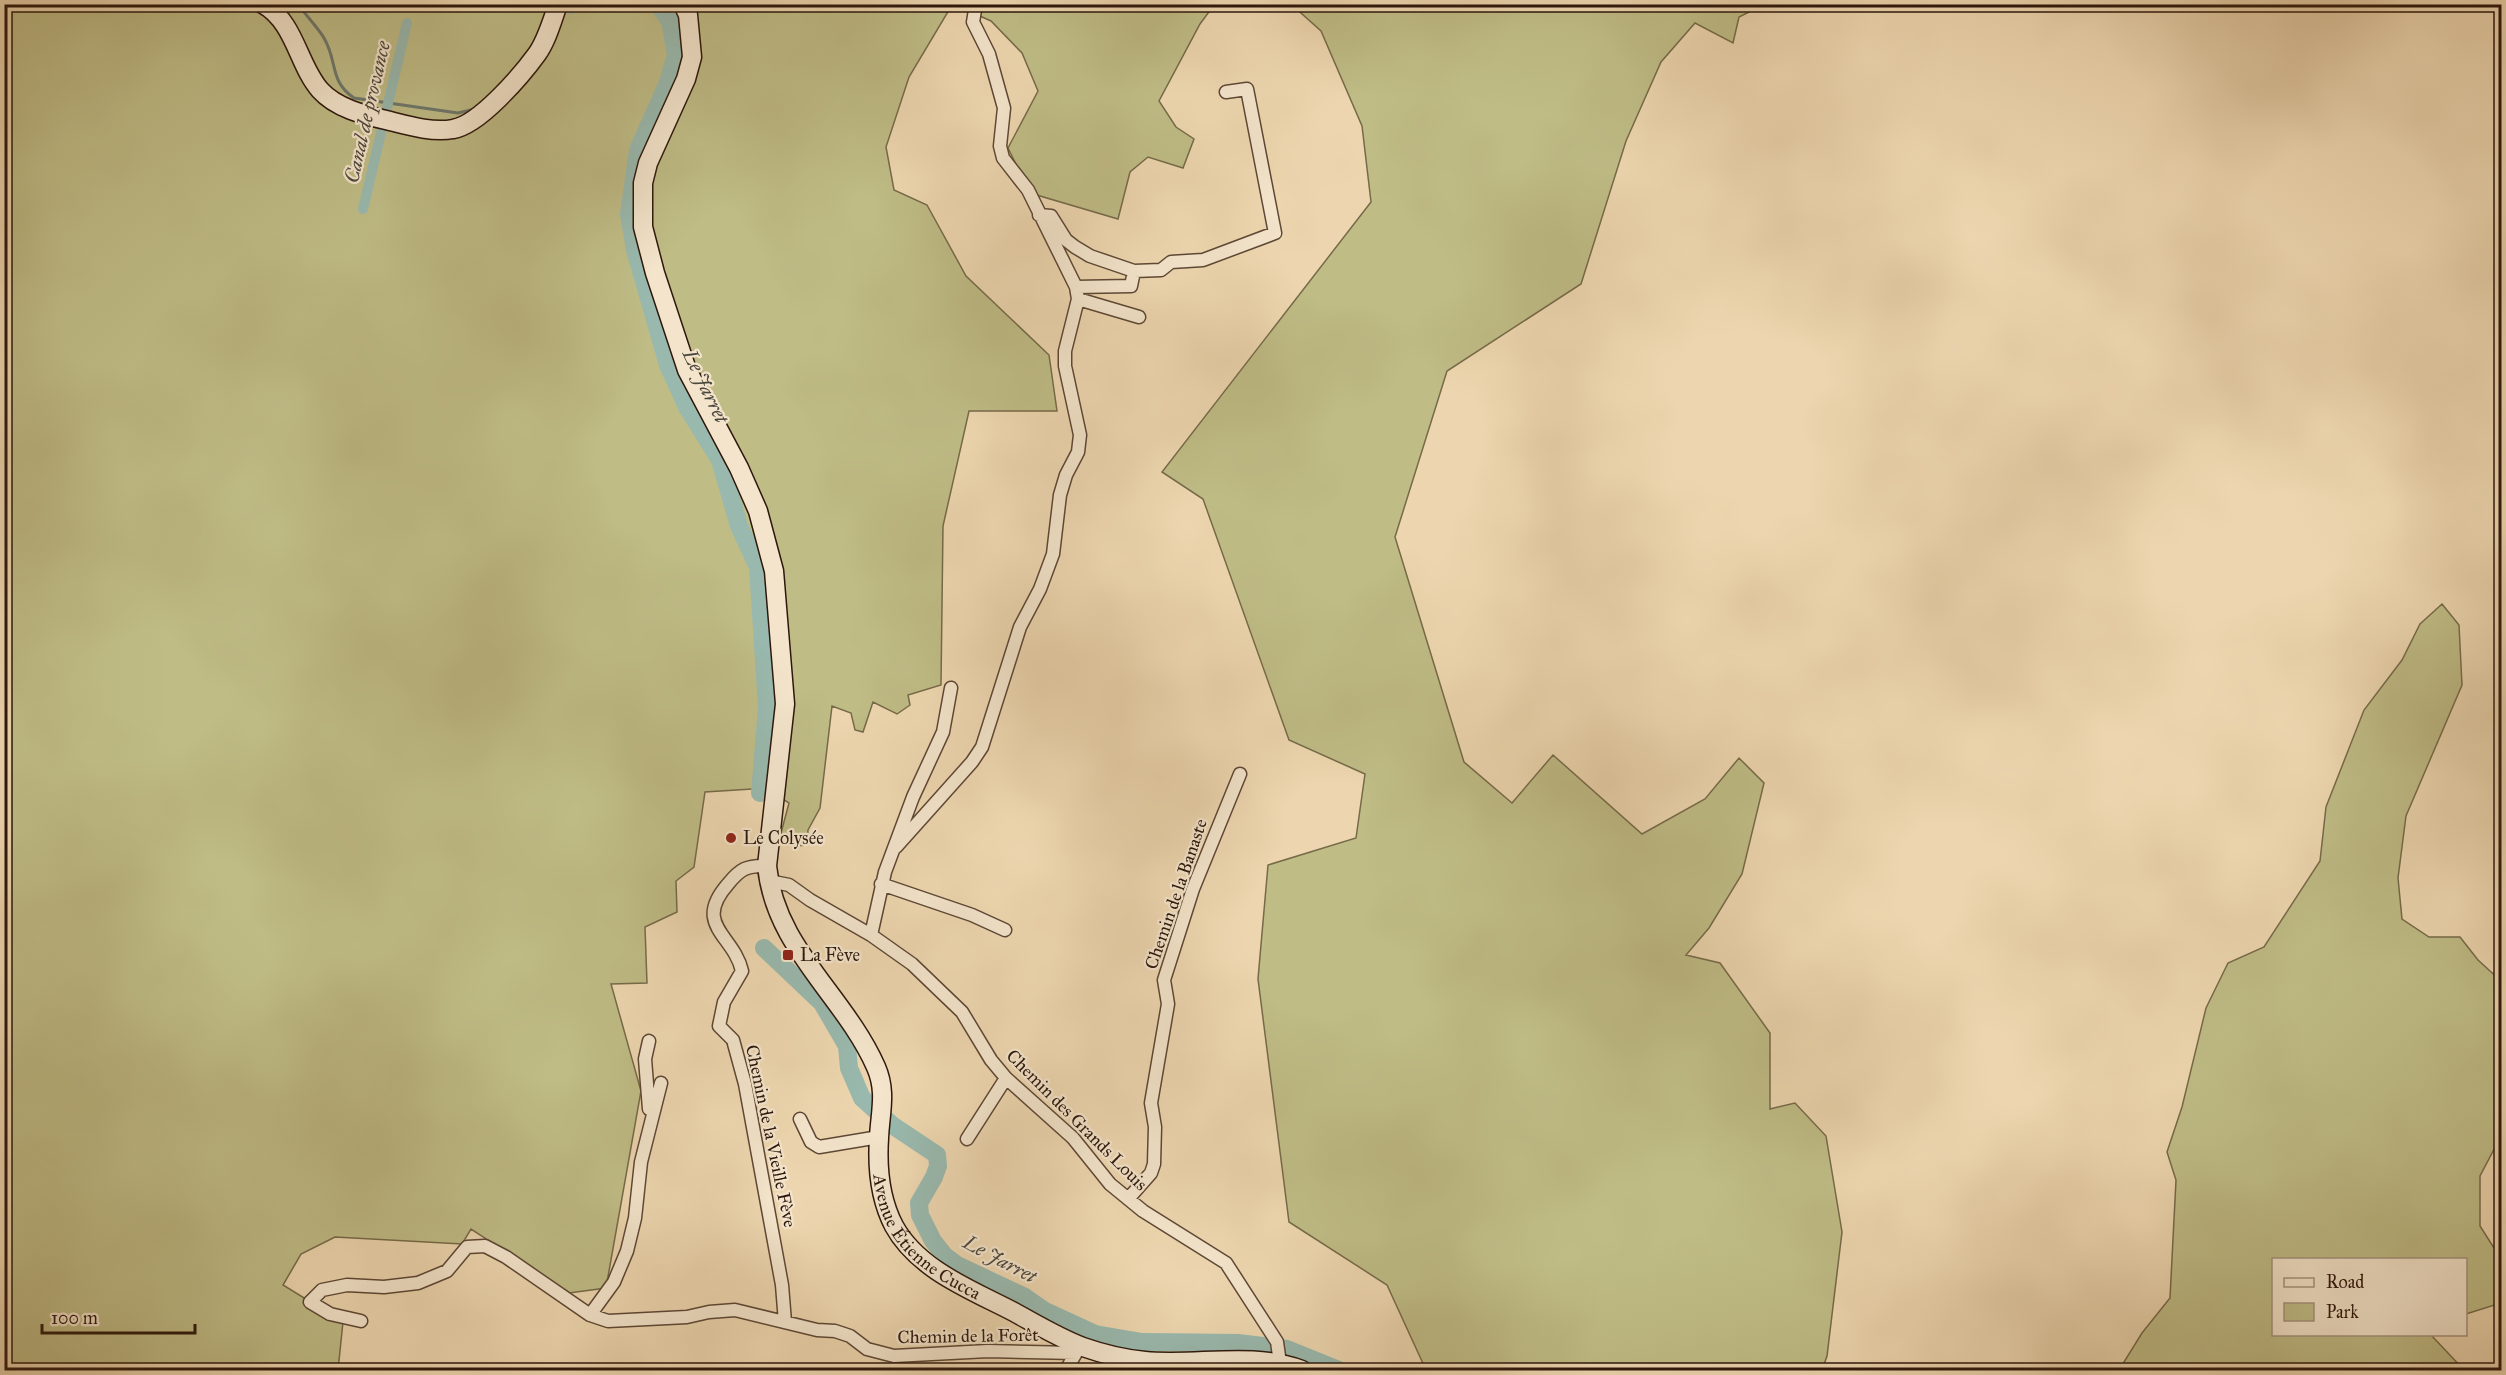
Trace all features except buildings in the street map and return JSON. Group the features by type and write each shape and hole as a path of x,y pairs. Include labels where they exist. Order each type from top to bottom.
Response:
{"main road":[{"path":"263,4 279,19 311,76 331,101 382,119 418,127 451,130 465,126 484,111 537,54 558,4"},
{"path":"683,4 692,37 692,57 686,79 648,163 643,183 643,227 655,273 687,370 739,468 758,511 774,571 785,704 768,874"},
{"name":"Avenue Étienne Cucca","path":"768,874 772,900 786,932 868,1051 882,1082 883,1104 880,1131 882,1196 895,1227 912,1251 951,1279 1078,1349 1144,1366 1257,1359 1279,1353 1302,1371"}],"street":[{"path":"896,847 972,762 982,747 1020,627 1040,589 1053,554 1060,495 1066,475 1078,452 1080,435 1065,366 1065,351 1077,293 1028,190 1001,152 1004,108 992,62 973,22 976,4"},
{"path":"1040,215 1051,216 1066,240 1090,256 1134,271 1161,270 1170,262 1203,260 1275,233 1247,89 1227,92"},
{"path":"1077,293 1131,286 1134,271"},
{"path":"1077,293 1139,317"},
{"path":"871,935 881,884 913,797 943,732 951,688"},
{"name":"Chemin de la Banaste","path":"1128,1199 1151,1173 1154,1164 1155,1127 1151,1103 1168,1004 1164,980 1193,889 1240,774"},
{"name":"Chemin de la Vieille Fève","path":"768,874 750,865 740,870 717,899 714,921 742,971 724,1002 719,1026 733,1040 748,1095 782,1285 785,1322"},
{"name":"Chemin des Grands Louis","path":"768,874 871,935 912,964 963,1012 991,1060 1006,1078 1073,1138 1110,1184 1128,1199 1226,1263 1279,1353"},
{"path":"881,884 972,915 1005,930"},
{"path":"649,1041 645,1059 649,1088 649,1128"},
{"path":"967,1139 1006,1078"},
{"path":"590,1315 614,1282 627,1251 649,1128 661,1083"},
{"path":"800,1119 811,1142 819,1147 880,1131"},
{"name":"Chemin de la Forêt","path":"362,1321 330,1314 310,1302 322,1290 347,1285 384,1287 418,1283 447,1271 467,1247 485,1246 506,1257 590,1315 608,1321 687,1317 735,1310 850,1336 867,1349 894,1356 1078,1349"},
{"path":"1066,1371 1078,1349"}],"green space":[{"path":"5,5 952,5 909,77 886,147 894,190 927,205 966,276 1049,355 1057,411 969,411 943,526 941,685 908,695 910,705 897,714 873,702 863,732 855,730 851,713 832,706 820,808 808,830 807,845 795,846 781,833 789,803 766,788 705,792 694,867 676,881 677,912 645,927 647,983 611,984 641,1091 606,1288 569,1293 471,1229 462,1244 335,1237 301,1254 283,1285 343,1322 338,1370 5,1370"},
{"path":"955,5 1214,5 1200,24 1159,101 1176,127 1194,139 1183,168 1148,157 1130,172 1118,219 1030,193 1008,148 1038,91 1022,53 991,21"},
{"path":"1292,5 1763,5 1739,17 1733,43 1695,23 1661,62 1626,141 1581,284 1447,371 1395,537 1464,762 1512,803 1553,755 1642,834 1705,799 1739,758 1764,783 1742,874 1709,928 1686,955 1720,963 1770,1033 1770,1109 1795,1103 1826,1136 1842,1232 1827,1356 1822,1370 1426,1370 1387,1285 1289,1222 1258,979 1268,865 1356,838 1365,774 1289,740 1203,499 1162,472 1371,202 1362,126 1321,31"},
{"path":"2442,604 2459,625 2462,685 2406,816 2398,878 2402,919 2429,937 2460,937 2478,960 2501,981 2501,1136 2480,1176 2480,1226 2501,1259 2501,1303 2467,1314 2467,1258 2272,1258 2272,1336 2432,1336 2464,1370 2119,1370 2142,1333 2170,1298 2176,1180 2167,1152 2182,1107 2206,1008 2228,963 2264,947 2320,861 2326,807 2364,710 2402,660 2420,624"}],"waterway":[{"name":"Le Jarret","path":"298,4 324,38 337,78 346,92 354,98 458,113 475,109"},
{"name":"Le Jarret","path":"658,4 670,21 676,55 667,85 638,150 629,214 635,250 668,365 687,407 720,460 739,526 758,567 767,708 760,793"},
{"name":"Canal de provance","path":"363,209 407,23"},
{"name":"Le Jarret","path":"764,948 822,1003 847,1046 849,1068 862,1098 892,1125 937,1155 938,1166 934,1177 919,1203 920,1215 933,1241 945,1256 957,1265 1095,1334 1142,1342 1238,1343 1287,1349 1339,1370"}],"place":[{"name":"Le Colysée","path":"731,838"},
{"name":"La Fève","path":"788,955"}]}
